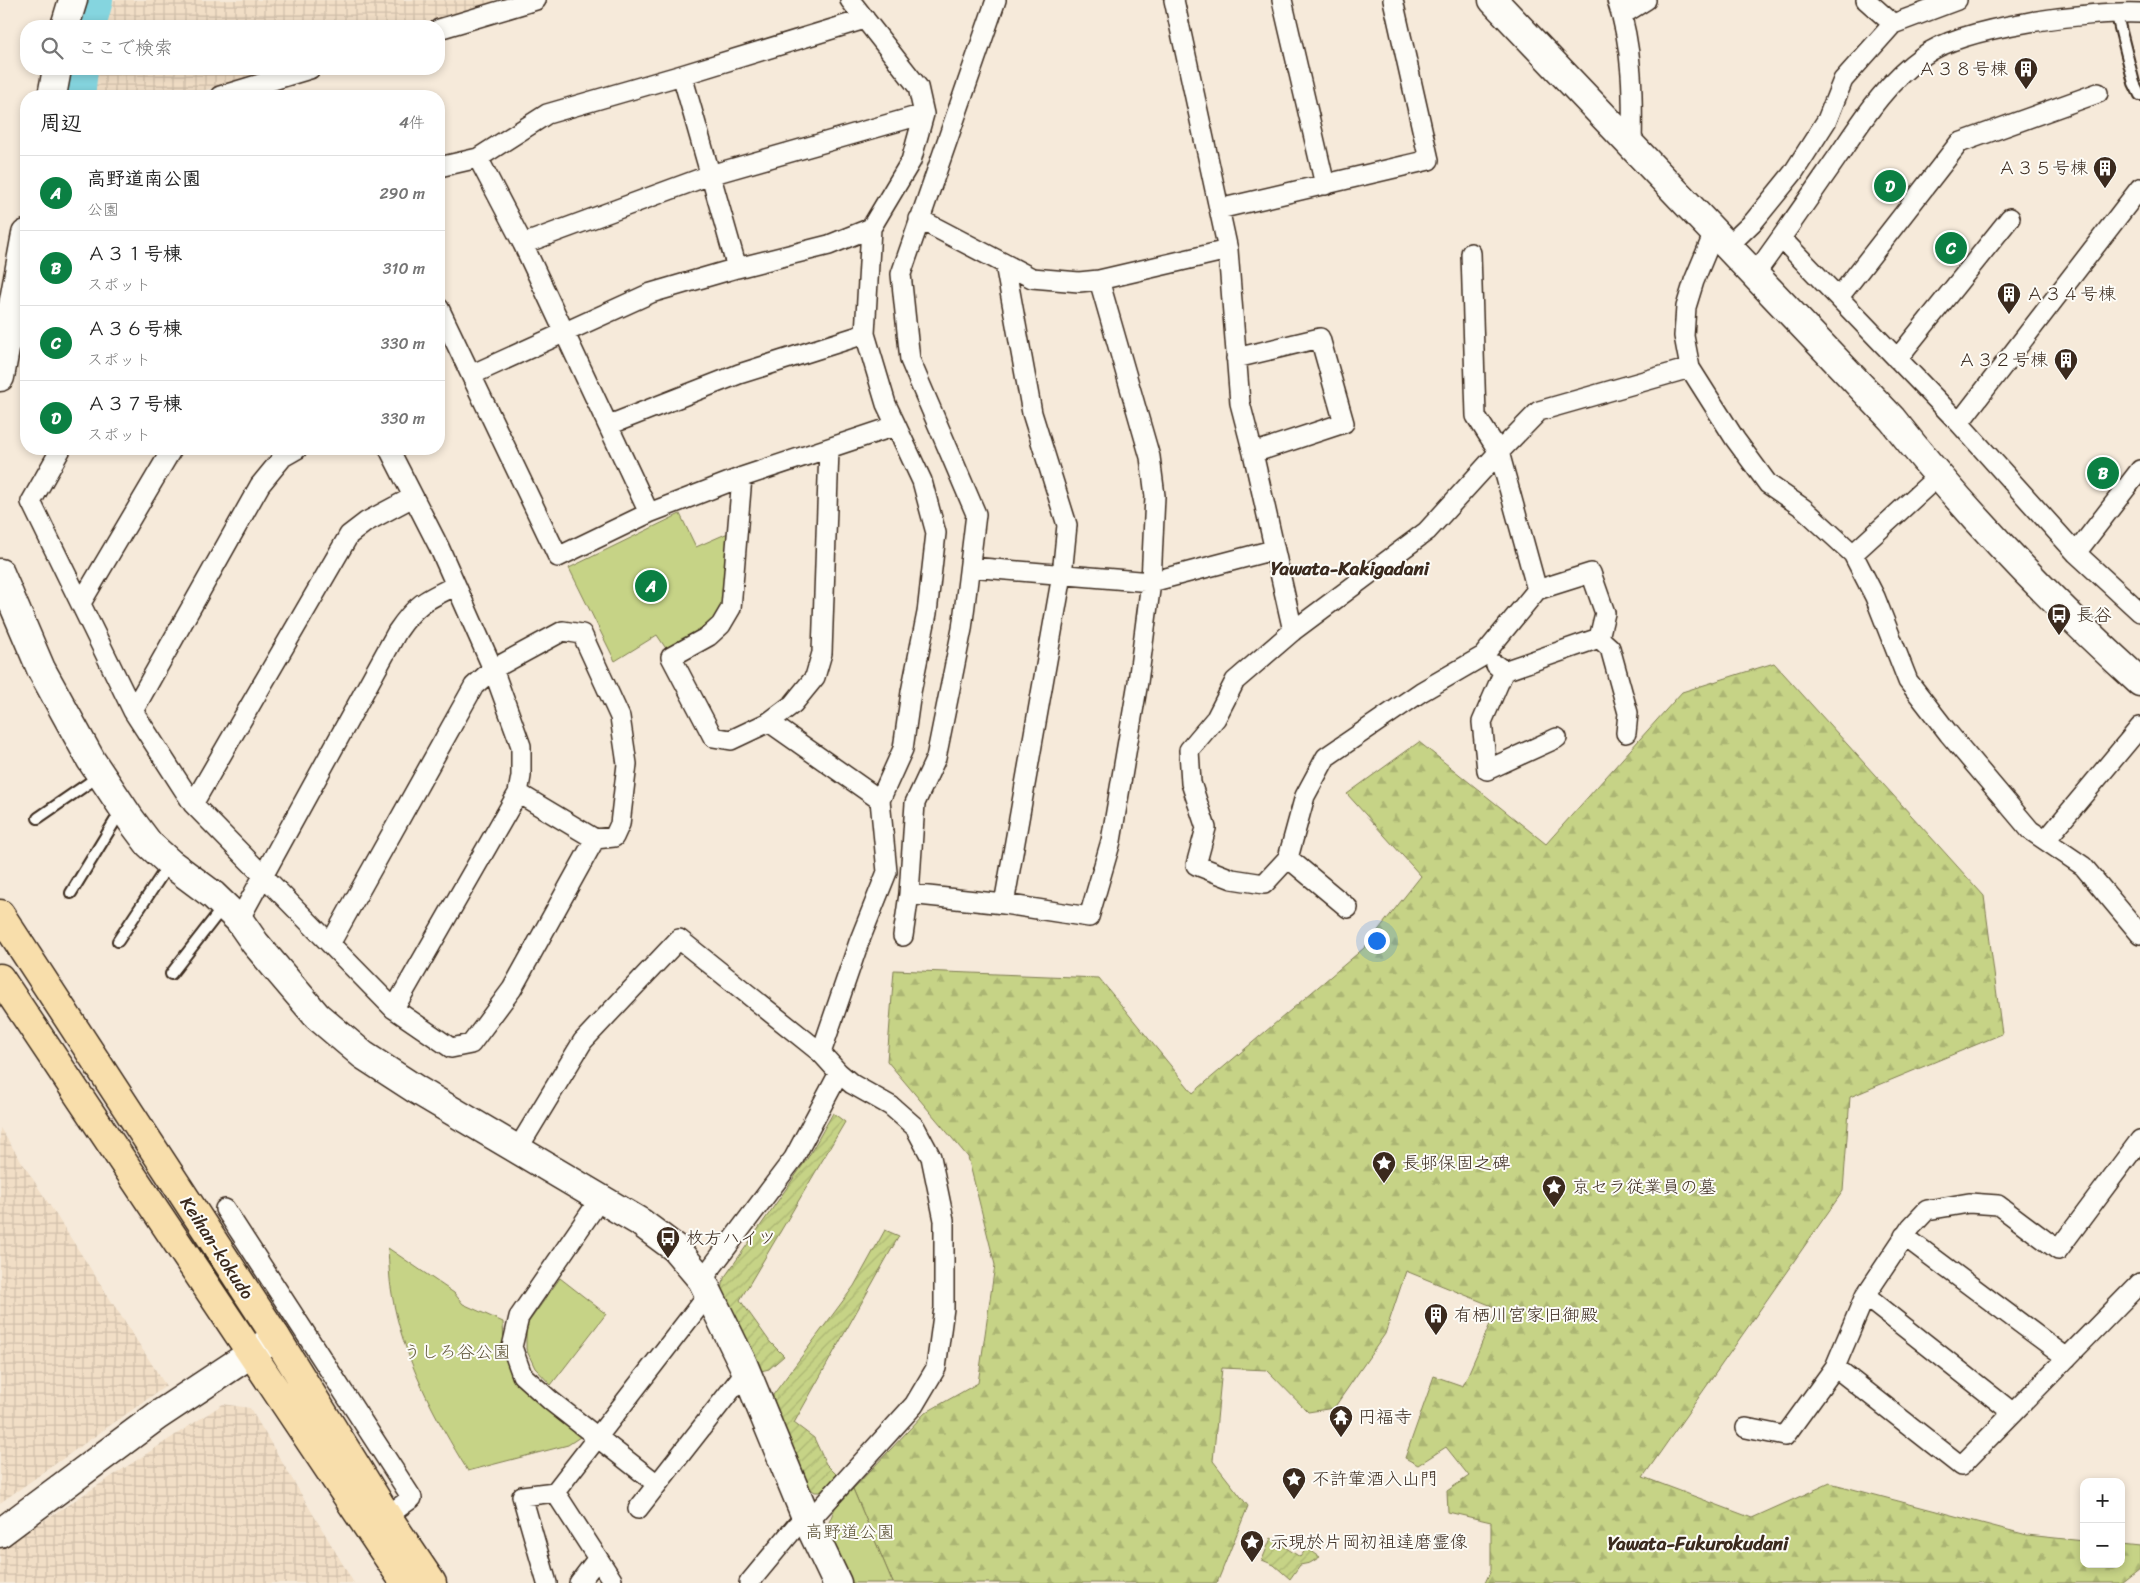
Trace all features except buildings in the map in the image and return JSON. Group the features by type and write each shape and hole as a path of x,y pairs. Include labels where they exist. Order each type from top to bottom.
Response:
{"highway":[{"name":"Keihan-kokudo","path":"0,914 276,1337 387,1516 432,1583"},
{"name":"Keihan-kokudo","path":"0,978 405,1583"}],"street":[{"path":"68,20 73,0"},
{"path":"821,1053 859,942 887,872 880,800 903,749 911,692 928,612 936,533 922,481 886,404 866,334 871,228 910,161 924,114 918,86 850,0"},
{"path":"903,936 909,894 915,803 936,758 962,629 976,514 910,360 901,274 996,0"},
{"path":"1174,0 1228,250 1240,403 1253,453 1292,631"},
{"path":"1282,0 1325,184"},
{"path":"1219,209 1428,160 1393,0"},
{"path":"1493,0 1892,420 1937,476 2069,617 2140,682"},
{"path":"1632,146 1633,81 1620,7 1646,0"},
{"path":"1866,0 1893,24"},
{"path":"1956,0 1893,24 1843,80 1827,120 1793,173 1754,221 1721,239 1694,281 1686,307 1684,336 1690,368 1735,439 1768,484 1803,508 1853,554 1875,597 1908,681 1949,734 2030,830 2083,866 2140,934"},
{"path":"445,27 524,2"},
{"path":"1755,274 1782,238 1880,94 1924,55 1957,38 1983,32 2056,19 2116,12 2140,13"},
{"path":"445,166 478,158 547,114 865,19"},
{"path":"53,90 56,75"},
{"path":"240,90 290,75"},
{"path":"682,75 737,268"},
{"path":"1839,297 1959,143 2098,93"},
{"path":"523,244 710,175 924,114"},
{"path":"478,158 523,244 563,332 609,424 649,513"},
{"path":"1959,423 2140,188"},
{"path":"1898,359 2010,218"},
{"path":"919,220 1032,278 1079,282 1099,280 1228,250"},
{"path":"471,375 651,293 737,268 829,245 871,228"},
{"path":"1782,238 1959,423 2076,553 2140,611"},
{"path":"1471,253 1476,416 1499,452 1538,590"},
{"path":"1004,904 1062,575 1067,524 1032,413 1005,264"},
{"path":"909,894 1004,904 1089,917 1110,841 1138,682 1151,582 1155,496 1150,457 1099,280"},
{"path":"0,377 18,329 20,305"},
{"path":"445,321 558,557 649,513 742,477 895,426"},
{"path":"609,424 739,374 866,334"},
{"path":"1236,358 1320,338 1344,423 1253,453"},
{"path":"1599,638 1605,613 1591,573 1538,590 1483,656 1421,692 1326,757 1305,796 1288,858 1264,884 1232,879 1196,865 1206,828 1191,783 1189,750 1216,718 1234,681 1292,631 1427,531 1539,411 1690,368"},
{"path":"742,477 731,608 721,625 709,636 671,657 713,737 731,740 769,722 793,704 815,677 822,653 829,449"},
{"path":"58,455 31,502 133,711 193,804 394,1009 451,1048 471,1044 512,989 595,839"},
{"path":"81,603 168,455"},
{"path":"133,711 260,485 286,455"},
{"path":"392,455 438,547 493,669 521,746 521,776 518,793 394,1009"},
{"path":"2076,553 2140,470"},
{"path":"1853,554 1937,476"},
{"path":"193,804 349,535 366,522 414,497"},
{"path":"970,567 1151,582 1273,550"},
{"path":"0,573 41,669 101,775 123,808 149,844 232,913 254,943 317,1016 363,1055 417,1090 640,1222 675,1248 706,1286 746,1371 808,1522 837,1583"},
{"path":"232,913 264,877 397,632 411,611 427,599 455,586"},
{"path":"330,944 474,686 493,669 563,631 582,634 620,717 627,764 620,824 614,837 595,839 518,793"},
{"path":"1557,738 1488,770 1482,722 1504,671 1599,638"},
{"path":"1599,638 1610,648 1628,714 1626,733"},
{"path":"1483,656 1504,671"},
{"path":"769,722 880,800"},
{"path":"2046,840 2140,727"},
{"path":"1288,858 1348,908"},
{"path":"517,1150 583,1042 679,938 821,1053 852,1084 890,1106 915,1127 931,1157 944,1220 944,1308 936,1368 914,1405 808,1522 797,1525 749,1583"},
{"path":"546,1583 522,1496 555,1492 597,1437 706,1286 794,1158 839,1073"},
{"path":"1746,1428 1785,1436 1835,1368 1865,1296 1904,1236 1927,1210 1969,1203 1998,1205 2058,1250 2140,1140"},
{"path":"600,1199 519,1317 512,1347 522,1375 657,1484"},
{"path":"225,1209 412,1498 387,1516"},
{"path":"1904,1236 2067,1358"},
{"path":"1835,1368 1961,1466 2140,1283"},
{"path":"1865,1296 2013,1413"},
{"path":"0,1533 157,1416 252,1355 276,1337"},
{"path":"638,1509 746,1371"},
{"path":"555,1492 612,1580"},
{"path":"579,1583 598,1558"}],"lane":[{"path":"2116,12 2134,83 2140,95"},
{"path":"38,818 101,775"},
{"path":"71,893 123,808"},
{"path":"118,941 170,863"},
{"path":"171,974 232,913"}],"shaded area":[{"path":"107,0 494,0 494,2 434,20 102,20"},
{"path":"92,75 255,75 205,90 88,90"},
{"path":"0,1128 166,1386 0,1503"},
{"path":"223,1404 250,1408 354,1583 0,1583 0,1549"}],"green space":[{"path":"680,514 696,547 728,533 724,603 714,622 667,650 657,635 615,661 569,568"},
{"path":"1774,663 1984,896 2002,1034 1850,1097 1843,1191 1643,1477 1752,1518 1830,1483 2027,1535 2080,1541 2080,1568 2125,1568 2125,1545 2140,1547 2140,1568 2121,1583 1485,1583 1491,1570 1491,1522 1448,1512 1447,1491 1469,1476 1446,1447 1418,1465 1405,1458 1434,1376 1463,1386 1497,1308 1406,1271 1385,1334 1334,1408 1308,1412 1267,1370 1222,1368 1213,1461 1248,1506 1217,1583 893,1583 853,1489 925,1413 978,1383 995,1265 968,1157 887,1061 894,970 1099,978 1193,1093 1364,948 1421,876 1347,794 1419,742 1546,844 1682,692"},
{"path":"833,1113 845,1122 740,1300 770,1342 784,1356 769,1369 761,1371 756,1367 721,1297 724,1278 807,1159"},
{"path":"885,1230 899,1236 794,1423 814,1438 826,1464 837,1475 821,1492 815,1492 809,1488 773,1401 773,1395 854,1286"},
{"name":"うしろ谷公園","path":"388,1248 454,1293 463,1304 503,1322 504,1347 515,1381 580,1437 568,1445 468,1471 421,1386 403,1340 391,1288"},
{"path":"560,1278 606,1314 551,1385 535,1368 526,1349 526,1326"},
{"name":"高野道公園","path":"853,1489 893,1583 851,1583 827,1527 835,1508"},
{"path":"1271,1538 1300,1557 1307,1548 1320,1557 1310,1563 1300,1565 1290,1579 1274,1565 1262,1560"}],"waterway":[{"path":"91,20 96,0"},
{"path":"79,90 80,75"}],"place":[{"name":"Ａ３８号棟","path":"2026,90"},
{"name":"Ａ３７号棟","path":"1890,186"},
{"name":"Ａ３５号棟","path":"2105,189"},
{"name":"Ａ３６号棟","path":"1951,248"},
{"name":"Ａ３４号棟","path":"2009,315"},
{"name":"Ａ３２号棟","path":"2066,381"},
{"name":"Ａ３１号棟","path":"2103,473"},
{"name":"高野道南公園","path":"651,586"},
{"name":"長谷","path":"2059,636"},
{"name":"長邨保固之碑","path":"1384,1184"},
{"name":"京セラ従業員の墓","path":"1554,1208"},
{"name":"枚方ハイツ","path":"668,1259"},
{"name":"有栖川宮家旧御殿","path":"1436,1336"},
{"name":"円福寺","path":"1341,1438"},
{"name":"不許葷酒入山門","path":"1294,1500"},
{"name":"示現於片岡初祖達磨霊像","path":"1252,1563"}],"district":[{"name":"Yawata-Kakigadani","path":"1350,568"},
{"name":"Yawata-Fukurokudani","path":"1698,1543"}]}
